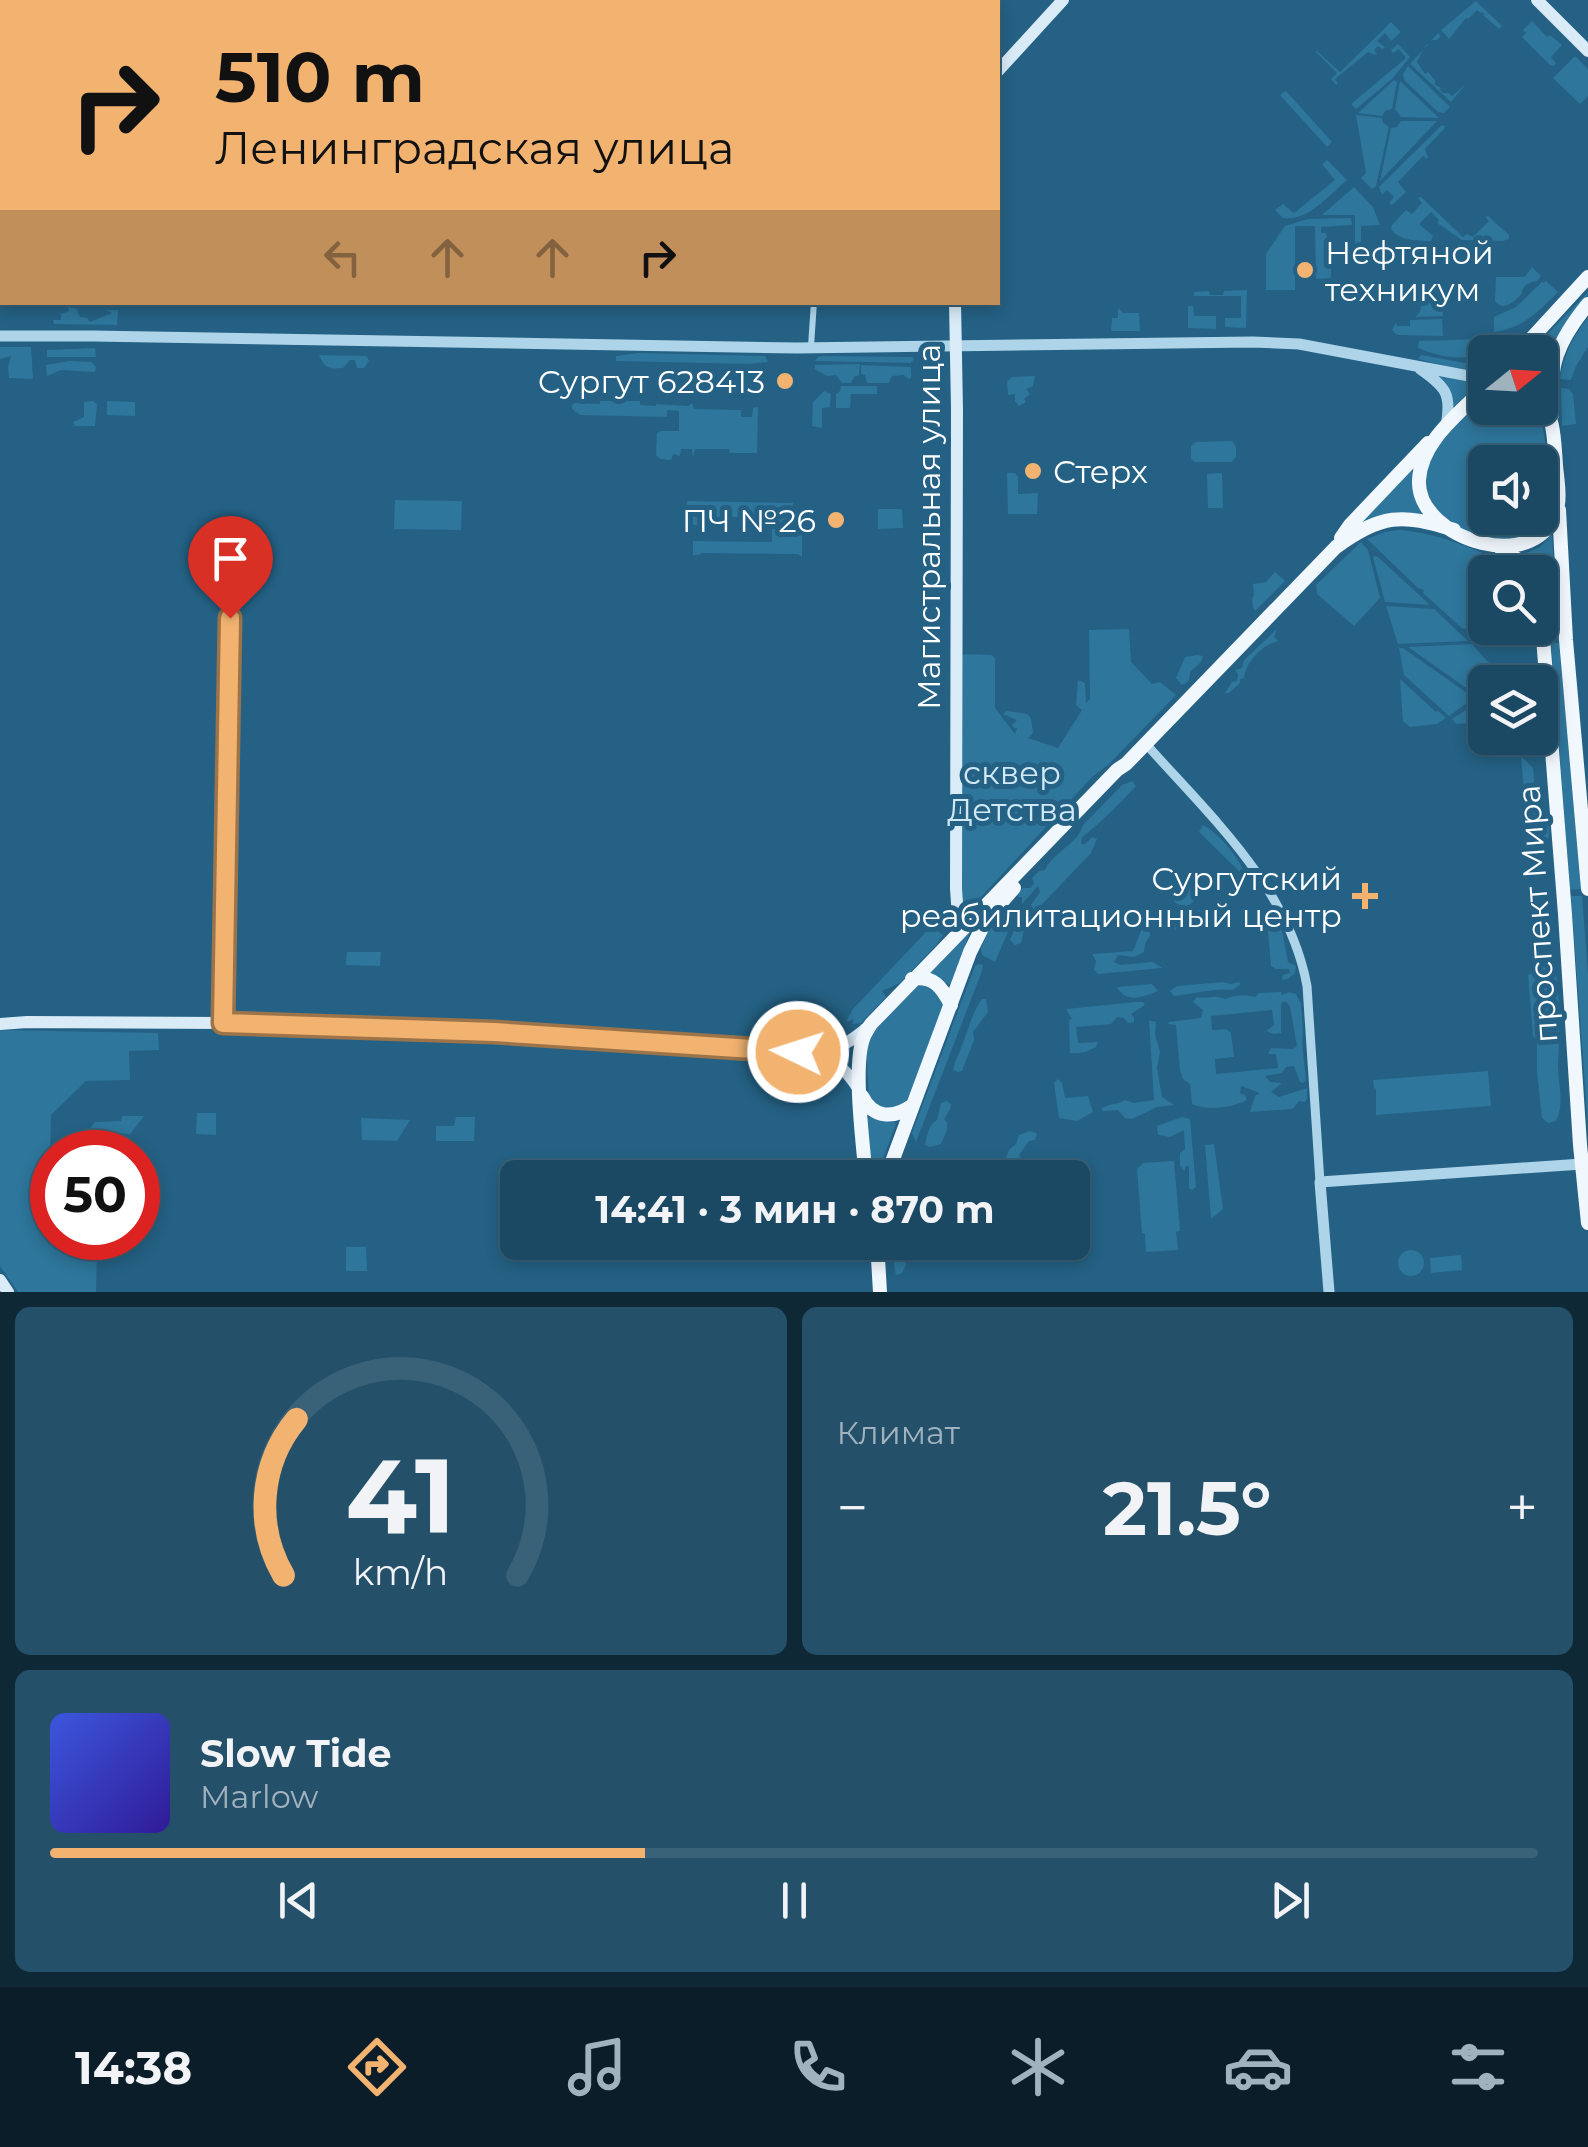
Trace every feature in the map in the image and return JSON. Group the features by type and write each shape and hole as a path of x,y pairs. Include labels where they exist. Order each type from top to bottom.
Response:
{"main road":[{"path":"1000,70 1063,0"},
{"path":"1537,0 1588,50"},
{"path":"1535,335 1588,278"},
{"name":"проспект Мира","path":"1588,304 1563,339 1554,360 1551,406 1588,889"},
{"name":"Магистральная улица","path":"955,305 959,931"},
{"path":"1336,547 1350,525 1468,405"},
{"path":"1442,431 1424,460 1419,480 1422,498 1435,519 1454,530"},
{"path":"1491,545 1516,546 1536,538 1552,521 1559,500"},
{"path":"808,1054 843,1045 871,1024 1336,547 1356,532 1402,518 1421,520 1510,555"},
{"name":"проспект Мира","path":"1544,645 1588,1223"},
{"path":"893,1160 976,938 992,912 1121,774 1126,764"},
{"path":"912,979 932,980 943,988 950,1004"},
{"path":"0,1022 223,1023 494,1032 808,1054 840,1064 871,1110 894,1116 913,1105"},
{"path":"865,1160 860,1091 863,1039 871,1024"},
{"path":"878,1260 880,1292"},
{"path":"0,1280 4,1291"}],"street":[{"path":"811,348 814,305"},
{"path":"0,336 811,348 1268,342 1298,344 1468,376"},
{"path":"1416,367 1443,386 1448,397 1450,409 1442,431"},
{"path":"223,1023 230,618"},
{"path":"1146,744 1198,799 1274,895 1303,967 1329,1292"},
{"path":"1320,1182 1585,1164"}],"green space":[{"path":"1476,1 1502,26 1499,29 1477,10 1449,39 1441,30"},
{"path":"1532,21 1547,37 1550,35 1562,45 1551,57 1554,66 1522,37"},
{"path":"1391,22 1401,32 1391,41 1385,33 1377,41 1385,47 1378,46 1375,55 1368,52 1335,79 1336,85 1331,79 1337,73 1316,52 1340,72"},
{"path":"1398,44 1410,57 1392,79 1356,109 1351,104 1406,58 1399,49 1393,53 1391,50"},
{"path":"1423,49 1417,62 1443,93 1452,96 1465,85 1451,102 1410,64"},
{"path":"1575,56 1588,69 1588,96 1580,104 1553,78"},
{"path":"1408,66 1450,107 1444,113 1438,112 1404,80"},
{"path":"1394,80 1397,82 1392,109 1382,116 1358,113"},
{"path":"1400,81 1439,118 1401,117 1395,109"},
{"path":"1286,91 1332,142 1327,147 1280,95"},
{"path":"1356,115 1382,118 1389,127 1376,186 1372,189 1361,178 1366,173"},
{"path":"1401,121 1437,121 1380,181 1391,128"},
{"path":"1442,125 1444,129 1425,149 1427,159 1423,156 1398,182 1406,192 1392,205 1389,203 1394,197 1387,190 1382,195 1379,187"},
{"path":"1327,160 1347,180 1310,212 1283,218 1275,210 1283,204 1294,213 1335,180 1322,164"},
{"path":"1354,187 1373,207 1380,225 1361,226 1361,261 1355,261 1355,215 1322,215"},
{"path":"1418,198 1463,237 1473,237 1489,221 1485,217 1488,216 1509,239 1462,240 1437,223 1439,220 1431,212 1419,224 1433,236 1431,241 1399,236 1392,225 1406,210 1412,214 1422,203"},
{"path":"1351,218 1352,225 1321,227 1321,233 1331,239 1331,278 1316,279 1315,226 1295,226 1295,290 1266,290 1266,254 1285,226 1308,219"},
{"path":"1532,267 1541,276 1537,281 1526,285 1508,305 1495,301 1496,277 1525,277"},
{"path":"1431,280 1441,280 1443,316 1415,317 1423,295 1430,295 1431,305"},
{"path":"1546,281 1558,292 1551,299 1522,323 1494,332 1494,317 1516,307"},
{"path":"1247,290 1246,328 1225,327 1225,318 1241,318 1241,296 1194,296 1194,292 1223,295 1224,291"},
{"path":"1588,292 1558,335 1546,335"},
{"path":"1188,306 1193,306 1194,316 1216,316 1216,329 1188,328"},
{"path":"68,307 79,309 80,317 90,322 112,313 106,310 118,310 117,325 54,324 53,320 61,320 61,314 69,311"},
{"path":"1118,308 1123,313 1139,313 1140,331 1111,331"},
{"path":"1588,318 1588,347 1571,380 1560,379 1570,347"},
{"path":"1442,319 1443,336 1397,335 1392,330 1396,323 1410,326 1410,320"},
{"path":"1468,340 1468,357 1444,356 1418,348 1419,341"},
{"path":"0,347 31,347 33,379 9,378 11,356 0,359"},
{"path":"95,348 96,357 47,357 47,350"},
{"path":"319,355 367,356 369,361 364,368 357,368 355,360 350,360 343,368 331,368"},
{"path":"1421,355 1468,362 1468,369 1451,367 1418,359"},
{"path":"616,356 765,356 768,362 616,361"},
{"path":"823,356 914,359 911,363 815,361"},
{"path":"91,362 95,372 61,370 47,376 46,365"},
{"path":"860,364 859,375 851,383 842,383 836,375 827,376 815,369 815,365"},
{"path":"861,365 911,367 911,378 892,376 889,383 867,383"},
{"path":"1434,373 1468,380 1468,392 1453,408 1452,397"},
{"path":"1035,376 1033,386 1026,389 1030,394 1024,399 1026,402 1019,406 1015,394 1008,395 1007,381 1012,377"},
{"path":"841,386 877,386 877,394 851,394 850,408 836,408 836,394"},
{"path":"1561,388 1573,394 1576,424 1562,426"},
{"path":"824,391 831,394 830,407 822,408 822,428 812,426 813,402"},
{"path":"107,401 135,402 135,416 107,415"},
{"path":"640,401 640,405 656,406 692,403 694,409 741,410 741,417 752,417 753,408 758,407 757,453 695,449 693,458 692,449 681,449 680,456 673,454 671,460 660,459 656,455 657,433 679,431 679,411 667,410 667,417 580,415 572,409 575,403"},
{"path":"84,402 97,404 95,426 75,426 73,422 84,417"},
{"path":"1468,415 1468,425 1542,425 1546,445 1468,445 1468,532 1447,520 1433,504 1426,484 1433,454"},
{"path":"1232,441 1236,457 1232,462 1191,459 1191,446 1196,442"},
{"path":"1415,465 1427,517 1355,527"},
{"path":"1007,473 1018,477 1018,494 1038,493 1037,514 1008,514"},
{"path":"1222,473 1223,508 1208,508 1207,474"},
{"path":"395,500 462,501 461,530 394,529"},
{"path":"687,501 793,503 792,511 787,512 787,533 802,533 802,557 693,555 693,541 772,542 772,517 711,517 710,525 690,525"},
{"path":"878,509 902,509 903,528 878,529"},
{"path":"1385,532 1427,534 1485,555 1468,555 1468,631 1367,539"},
{"path":"1476,535 1524,535 1510,540"},
{"path":"1552,535 1553,555 1522,555 1540,547"},
{"path":"1361,542 1368,550 1380,598 1354,626 1317,594 1316,585"},
{"path":"1375,556 1378,557 1430,605 1385,602"},
{"path":"1275,572 1285,581 1255,611 1253,584 1266,582"},
{"path":"1386,606 1434,609 1468,641 1398,644"},
{"name":"сквер Детства","path":"1129,629 1131,662 1152,684 1160,682 1176,695 1092,777 968,911 961,910 960,656 992,655 995,708 1015,734 1017,728 1012,725 1017,720 1003,714 1027,714 1033,733 1028,738 1058,748 1082,710 1076,705 1078,680 1085,683 1086,703 1090,699 1089,630"},
{"path":"1277,629 1274,637 1278,641 1256,655 1240,683 1225,693 1237,681 1235,670 1242,668 1244,660"},
{"path":"1559,643 1581,889 1570,890 1558,734 1558,665 1553,665 1551,645"},
{"path":"1473,645 1492,665 1468,665 1468,688 1408,647"},
{"path":"1399,648 1468,694 1468,702 1449,716 1404,675"},
{"path":"1203,656 1201,662 1182,685 1176,678 1185,657"},
{"path":"1400,679 1446,718 1437,724 1410,727 1403,721"},
{"path":"1468,709 1468,723 1456,724 1452,719"},
{"path":"1521,756 1533,768 1536,801 1526,814"},
{"path":"1132,781 1136,786 1082,837 1081,844 1092,837 1097,839 1091,853 1026,921 1021,943 1015,945 1010,940 1014,930 1040,892 1038,886 1022,904 1022,897 1017,894 1023,888 1031,888 1032,878 1076,838 1083,825 1122,785"},
{"path":"1537,808 1543,808 1546,816 1548,838 1546,842 1528,845 1527,823"},
{"path":"1203,825 1229,848 1247,879 1199,832"},
{"path":"1184,882 1196,894 1184,906 1172,894"},
{"path":"1571,896 1582,896 1588,974 1588,1127"},
{"path":"1266,909 1274,910 1280,920 1288,962 1296,966 1288,979 1282,980 1289,969 1271,966"},
{"path":"1203,910 1205,927 1172,930 1170,913"},
{"path":"996,919 1008,932 995,962 982,955 981,949"},
{"path":"1143,926 1148,927 1150,935 1144,952 1134,957 1118,955 1114,962 1153,962 1162,968 1098,974 1094,970 1096,961 1092,954 1133,951"},
{"path":"926,932 943,935 937,944 900,983 882,991 886,997 861,1023 852,1024 854,1019 846,1022 853,1009"},
{"path":"970,932 950,985 930,974 929,970"},
{"path":"347,952 381,952 380,966 346,965"},
{"path":"1553,960 1559,999 1561,1100 1556,1121 1548,1123 1542,1118 1528,975 1536,971 1536,963"},
{"path":"978,964 983,965 982,971 916,1142 912,1133"},
{"path":"922,984 929,985 944,1002 940,1016 909,1098 899,1109 877,1108 869,1096 866,1049 872,1034"},
{"path":"1152,984 1158,991 1135,998 1125,996 1117,987"},
{"path":"1241,984 1233,990 1174,996 1170,991 1177,986"},
{"path":"1289,992 1296,994 1301,1004 1306,1080 1300,1082 1294,1066 1265,1076 1270,1082 1282,1083 1271,1092 1279,1097 1307,1088 1305,1102 1299,1101 1293,1109 1250,1112 1255,1096 1260,1093 1241,1086 1240,1093 1247,1100 1241,1103 1212,1108 1192,1104 1190,1084 1180,1070 1176,1025 1169,1022 1201,1018 1203,1010 1193,1002 1197,997 1225,999 1255,997 1259,993","holes":["1286,1001 1297,1046 1271,1048 1268,1054 1276,1054 1278,1068 1216,1074 1215,1059 1234,1057 1231,1033 1226,1029 1212,1030 1211,1016 1272,1010 1274,1025 1266,1031 1274,1034 1281,1033 1281,1003"]},
{"path":"982,999 986,999 988,1012 973,1032 974,1040 962,1071 958,1072 953,1070 955,1062"},
{"path":"1143,1002 1145,1005 1131,1014 1134,1022 1117,1017 1111,1024 1076,1027 1078,1043 1098,1042 1087,1051 1070,1053 1072,1019 1066,1009"},
{"path":"1149,1020 1156,1022 1162,1097 1174,1105 1157,1107 1132,1119 1118,1110 1103,1111 1104,1107 1125,1100 1154,1100"},
{"path":"0,1030 158,1033 159,1050 129,1051 130,1080 86,1081 51,1115 51,1130 30,1130 30,1260 97,1260 96,1292 18,1292 0,1266"},
{"path":"1488,1071 1491,1106 1376,1115 1373,1080"},
{"path":"1058,1079 1065,1098 1088,1096 1093,1112 1077,1121 1059,1118 1054,1083"},
{"path":"941,1103 951,1104 944,1119 947,1130 941,1144 925,1145"},
{"path":"197,1113 216,1113 216,1135 196,1134"},
{"path":"122,1116 144,1116 133,1130 89,1130 95,1122 121,1121"},
{"path":"456,1117 475,1117 474,1141 436,1141 436,1126 454,1126"},
{"path":"1182,1117 1190,1119 1196,1187 1192,1190 1189,1166 1184,1171 1180,1165 1180,1153 1185,1149 1184,1130 1170,1137 1158,1135 1157,1126"},
{"path":"361,1118 410,1120 397,1141 362,1140"},
{"path":"867,1119 896,1124 882,1160 870,1160"},
{"path":"1037,1133 1019,1155 1022,1160 1005,1160 1016,1144 1019,1135"},
{"path":"1214,1144 1223,1209 1211,1219 1205,1145"},
{"path":"1174,1161 1178,1250 1146,1252 1137,1169 1143,1163"},
{"path":"346,1247 366,1247 367,1271 346,1271"},
{"path":"1411,1250 1421,1253 1421,1273 1411,1276 1401,1273 1398,1263 1401,1253"},
{"path":"1461,1255 1462,1270 1431,1273 1430,1258"},
{"path":"893,1260 906,1260 902,1273 896,1275"}],"place":[{"name":"Нефтяной техникум","path":"1305,270"},
{"name":"Сургут 628413","path":"785,381"},
{"name":"Стерх","path":"1033,471"},
{"name":"ПЧ №26","path":"836,520"},
{"name":"Сургутский реабилитационный центр","path":"1365,896"}],"route":[{"path":"230,618 223,1023 494,1032 798,1052"}]}
